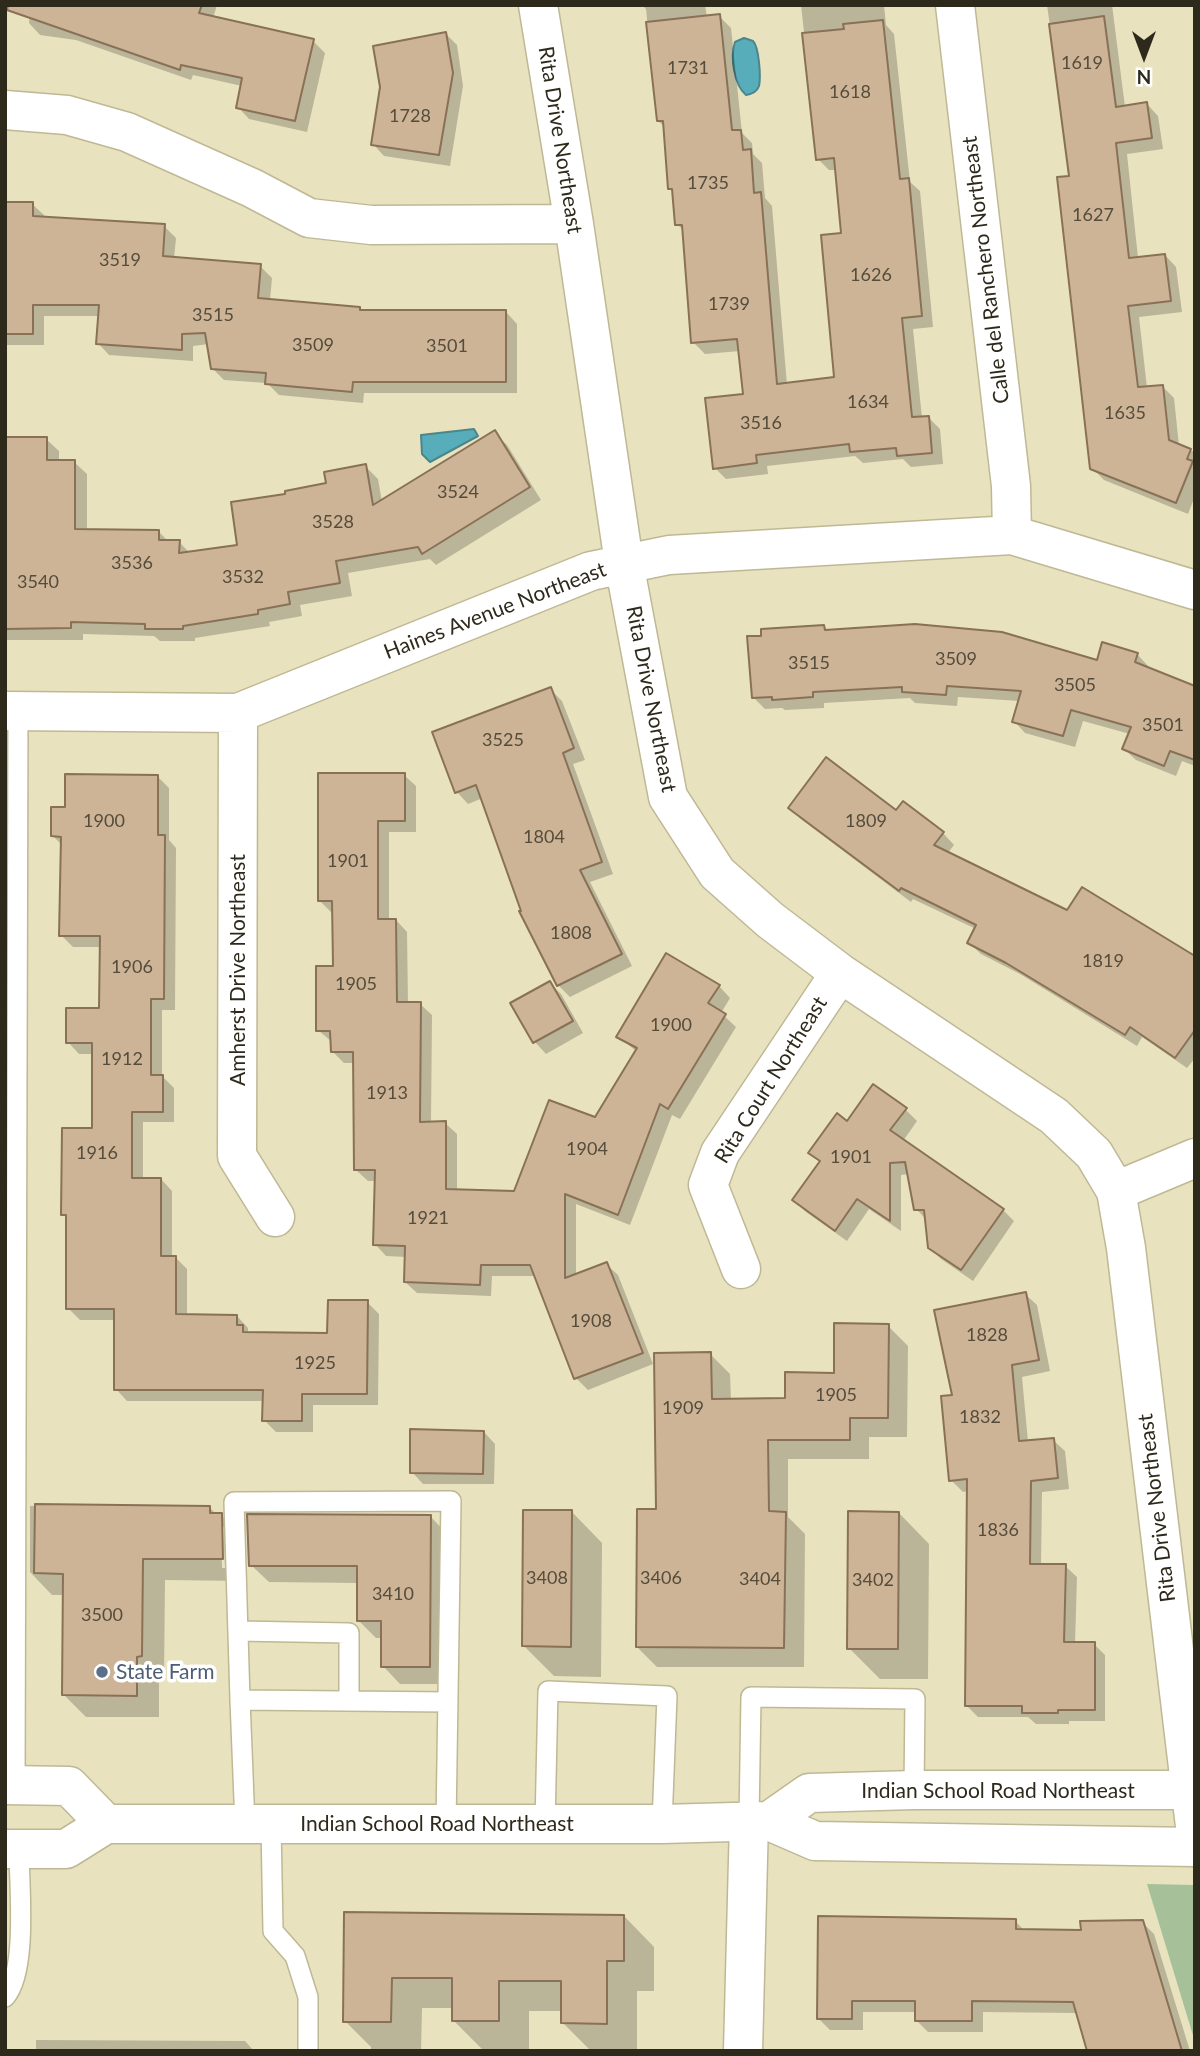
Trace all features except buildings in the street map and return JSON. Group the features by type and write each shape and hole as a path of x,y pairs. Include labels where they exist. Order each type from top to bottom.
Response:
{"street":[{"name":"Rita Drive Northeast","path":"538,5 574,224 624,563 668,797 717,873 770,920 840,973 1054,1116 1094,1154 1116,1191 1128,1262 1193,1802"},
{"name":"Calle del Ranchero Northeast","path":"955,5 1011,486 1012,535"},
{"path":"5,110 68,115 127,132 252,188 309,218 371,225 574,224"},
{"name":"Haines Avenue Northeast","path":"11,711 238,713 590,571 669,555 1012,535 1195,590"},
{"name":"Amherst Drive Northeast","path":"238,713 237,1156 275,1217"},
{"name":"Rita Court Northeast","path":"741,1269 708,1185 720,1153 840,973"},
{"path":"1116,1191 1195,1158"},
{"path":"10,1786 69,1786 106,1824 66,1849 12,1849"},
{"name":"Indian School Road Northeast","path":"759,1821 809,1793 914,1790 1193,1802"},
{"path":"743,2051 759,1821"},
{"name":"Indian School Road Northeast","path":"106,1824 662,1824 759,1821 815,1842 1195,1847"}],"lane":[{"path":"10,1786 11,711"},
{"path":"308,2051 308,1997 295,1956 274,1931 240,1700 234,1502 451,1501 446,1824"},
{"path":"238,1631 349,1633 349,1700"},
{"path":"545,1824 548,1691 667,1696 662,1824"},
{"path":"759,1821 751,1697 915,1699 914,1790"},
{"path":"240,1700 448,1702"},
{"path":"5,1997 17,1971 20,1932 12,1849"}],"green space":[{"path":"1147,1884 1195,1885 1195,2042"}],"water":[{"path":"744,38 755,44 760,69 758,88 746,95 736,78 733,63 735,42"},
{"path":"474,429 478,436 430,462 422,454 421,435"}],"place":[{"name":"State Farm","path":"102,1672"}]}
